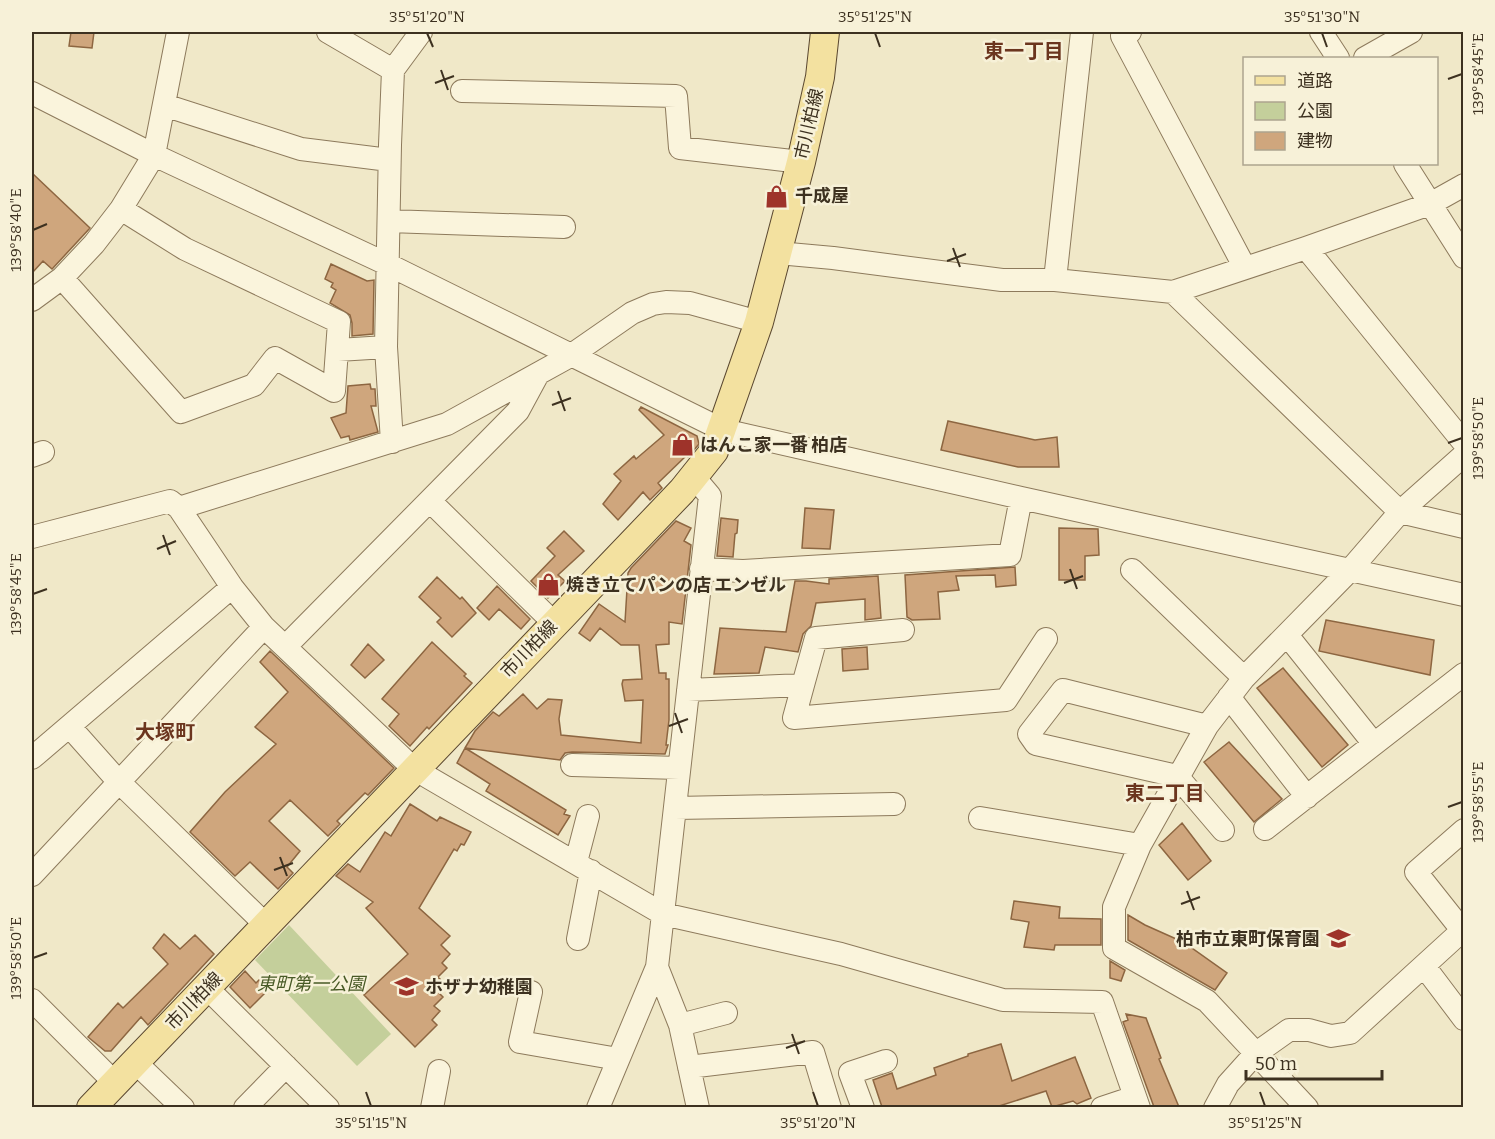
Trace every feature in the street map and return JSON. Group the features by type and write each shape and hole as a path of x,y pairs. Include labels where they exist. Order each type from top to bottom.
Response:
{"main road":[{"name":"市川柏線","path":"91,1107 694,477 714,451 759,322 778,253 820,77 825,32"}],"street":[{"path":"32,300 62,278 94,244 121,209 154,155 178,32"},
{"path":"327,32 393,70"},
{"path":"392,442 386,347 393,70 421,32"},
{"path":"1055,280 1082,32"},
{"path":"1130,32 1122,36 1245,268"},
{"path":"1321,32 1337,57"},
{"path":"1367,57 1411,32"},
{"path":"462,91 676,96 680,148 801,162"},
{"path":"32,93 154,155 388,266 723,430 1464,595"},
{"path":"164,105 301,149 389,160"},
{"path":"1406,165 1464,257"},
{"path":"778,253 1002,280 1055,280 1173,292 1430,204 1464,185"},
{"path":"62,278 181,412 254,385 275,358 334,391 339,322 185,249 121,209"},
{"path":"389,221 564,227"},
{"path":"1306,248 1464,443"},
{"path":"1173,292 1400,512 1464,527"},
{"path":"179,508 447,424 570,356 633,313 652,304 690,303 759,322"},
{"path":"338,350 386,347"},
{"path":"285,647 518,411 538,374"},
{"path":"1306,1107 1207,1001 1114,948 1114,907 1140,845 1177,776 1207,726 1229,697 1244,678 1350,570 1400,512 1464,455"},
{"path":"598,1107 657,967 710,496 694,477"},
{"path":"701,569 743,570 1010,555 1021,498"},
{"path":"32,537 170,501 179,508 232,587 264,627 414,769 663,914 841,954 1003,1000 1102,1002 1137,1102 1102,1107"},
{"path":"430,501 554,623"},
{"path":"1132,570 1244,678"},
{"path":"32,758 232,587"},
{"path":"32,875 264,627"},
{"path":"903,630 816,638 795,718 1006,700 1046,639"},
{"path":"1287,634 1374,744"},
{"path":"1264,830 1464,674"},
{"path":"688,690 803,685"},
{"path":"1207,726 1063,690 1029,734 1036,744 1177,776 1223,830"},
{"path":"1229,697 1307,796"},
{"path":"70,727 118,781 266,925"},
{"path":"572,765 679,768"},
{"path":"675,808 894,804"},
{"path":"578,939 588,816"},
{"path":"980,818 1140,845"},
{"path":"1215,1107 1228,1084 1255,1054 1289,1030 1309,1030 1331,1036 1350,1033 1463,930 1416,872 1464,830"},
{"path":"1424,966 1464,1019"},
{"path":"657,967 680,1025 698,1107"},
{"path":"206,987 328,1107"},
{"path":"531,992 520,1042 618,1059"},
{"path":"32,1000 115,1083"},
{"path":"680,1025 726,1013"},
{"path":"689,1067 813,1052 830,1107"},
{"path":"863,1107 850,1073 886,1061"},
{"path":"135,1062 183,1107"},
{"path":"245,1107 286,1066"},
{"path":"432,1107 439,1071"}],"green space":[{"name":"東町第一公園","path":"289,925 391,1034 357,1066 255,960"}],"building":[{"path":"71,32 94,32 92,48 69,46"},
{"path":"32,173 90,228 52,269 43,261 32,273"},
{"path":"331,264 367,281 374,280 373,334 352,336 350,315 330,303 336,290 331,287 333,283 325,279"},
{"path":"370,384 371,389 375,389 376,406 371,406 378,432 350,440 349,436 341,438 331,418 346,413 348,386"},
{"path":"641,407 697,436 699,444 688,457 686,456 658,483 662,488 650,500 643,492 618,520 603,504 621,481 614,474 634,456 636,459 664,435 639,410"},
{"path":"948,421 1035,440 1057,437 1059,467 1018,467 941,450"},
{"path":"805,508 834,510 830,549 802,548"},
{"path":"721,518 738,520 733,557 717,556"},
{"path":"676,521 691,528 684,541 691,545 682,624 669,622 669,644 656,645 659,673 666,673 666,679 669,679 669,720 666,745 668,745 665,754 572,752 565,753 560,760 465,748 475,731 493,712 499,716 523,694 537,709 548,699 562,700 559,719 561,735 641,743 643,700 625,701 622,684 623,680 642,679 639,645 621,645 600,628 590,641 579,633 599,604 625,622 628,573"},
{"path":"1059,528 1098,529 1099,555 1085,556 1085,580 1059,580"},
{"path":"564,531 584,551 558,575 565,581 548,598 531,581 555,556 547,548"},
{"path":"1015,567 1016,585 996,587 995,575 956,576 959,590 938,592 940,619 912,620 907,617 905,575"},
{"path":"878,576 881,618 865,620 865,599 816,603 811,626 803,634 798,652 765,647 759,673 714,674 720,628 786,632 795,581 829,584 829,579"},
{"path":"437,577 460,599 462,597 476,613 452,637 437,622 441,618 419,597"},
{"path":"497,586 530,619 521,629 499,609 489,620 477,608"},
{"path":"1326,620 1434,640 1430,675 1319,651"},
{"path":"432,642 466,674 464,676 472,683 410,746 389,726 399,714 382,699"},
{"path":"368,644 384,660 365,678 351,665"},
{"path":"867,647 868,669 843,671 842,649"},
{"path":"270,651 394,768 368,795 365,793 337,821 340,824 328,836 290,800 269,821 300,851 287,867 293,873 278,889 250,862 235,876 190,832 225,792 276,744 255,727 288,692 260,662"},
{"path":"1283,668 1348,745 1322,767 1257,688"},
{"path":"1229,742 1282,799 1254,822 1204,762"},
{"path":"465,748 566,810 564,814 570,816 558,835 486,791 490,784 457,763"},
{"path":"410,804 437,821 440,817 471,832 464,845 461,844 457,851 454,849 419,908 450,936 441,945 450,954 442,963 447,968 438,977 443,982 436,990 443,997 434,1006 440,1011 432,1020 437,1025 415,1047 364,995 408,954 366,908 373,902 336,876 348,864 360,872 385,832 391,836"},
{"path":"1182,823 1211,861 1188,880 1159,845"},
{"path":"1014,901 1060,907 1059,918 1101,919 1101,945 1055,945 1054,950 1024,947 1029,922 1011,919"},
{"path":"1128,915 1192,946 1227,973 1215,990 1128,940"},
{"path":"164,934 180,949 195,935 214,954 148,1025 141,1017 111,1051 105,1051 88,1037 118,1003 123,1008 168,964 153,948"},
{"path":"1110,961 1125,970 1121,981 1110,978"},
{"path":"245,971 256,983 263,976 272,986 250,1008 230,987"},
{"path":"1126,1014 1146,1018 1161,1058 1159,1059 1179,1107 1154,1107 1123,1022 1128,1020"},
{"path":"1001,1044 1012,1081 1075,1057 1091,1098 1077,1104 1073,1101 1052,1107 1046,1091 996,1107 882,1107 873,1080 892,1073 897,1089 936,1075 934,1068"}],"place":[{"name":"千成屋","path":"777,196"},
{"name":"はんこ家一番 柏店","path":"682,445"},
{"name":"焼き立てパンの店 エンゼル","path":"548,585"},
{"name":"柏市立東町保育園","path":"1338,939"},
{"name":"ホザナ幼稚園","path":"407,987"}],"district":[{"name":"東一丁目","path":"1024,51"},
{"name":"大塚町","path":"165,732"},
{"name":"東二丁目","path":"1165,793"}]}
